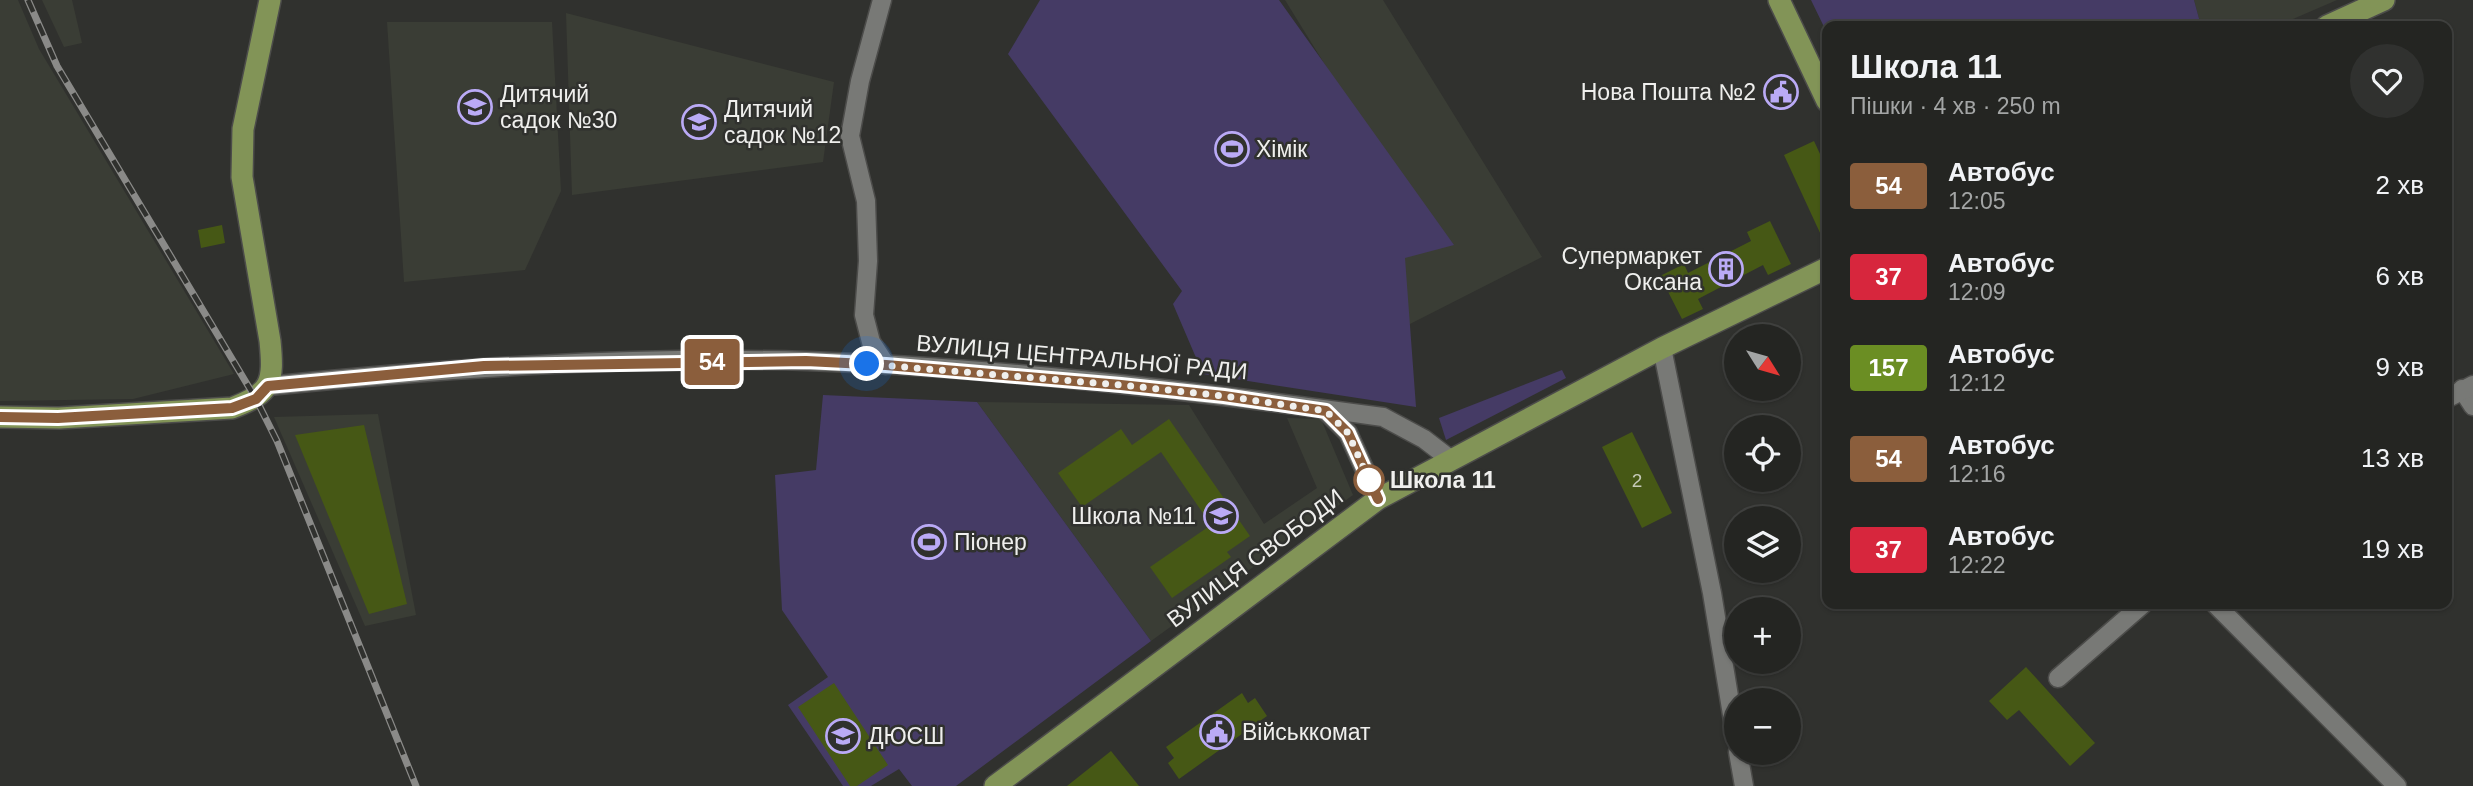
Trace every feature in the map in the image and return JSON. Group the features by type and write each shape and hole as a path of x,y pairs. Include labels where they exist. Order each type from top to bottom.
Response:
{"main road":[{"path":"268,386 272,365 270,341 242,177 243,129 270,0"},
{"path":"1779,0 1822,90"},
{"path":"2339,21 2384,0"},
{"name":"ВУЛИЦЯ СВОБОДИ","path":"995,786 1378,499 1662,348 1822,270"},
{"name":"ВУЛИЦЯ ЦЕНТРАЛЬНОЇ РАДИ","path":"0,417 58,418 232,408 256,399 268,386"}],"street":[{"path":"882,0 860,82 850,136 866,201 868,261 864,315 871,342 886,365"},
{"path":"1662,348 1712,593 1728,688"},
{"name":"ВУЛИЦЯ ЦЕНТРАЛЬНОЇ РАДИ","path":"268,386 472,367 579,363 806,361 886,365 1224,396 1383,417 1424,439 1450,459"},
{"path":"2452,396 2468,387 2473,406"},
{"path":"1326,411 1348,433 1378,499"},
{"path":"2058,678 2137,609"},
{"path":"2220,609 2397,786"},
{"path":"1740,765 1744,786"}],"shaded area":[{"path":"0,0 18,0 39,49 234,374 133,399 0,401"},
{"path":"42,0 72,0 82,43 64,47"},
{"name":"Хімік","path":"1040,0 1279,0 1454,245 1405,258 1416,407 1203,374 1173,304 1182,291 1008,54"},
{"path":"1285,0 1383,0 1542,257 1408,325 1390,170"},
{"path":"1811,0 2194,0 2200,21 1822,21"},
{"path":"2194,0 2337,0 2289,21 2200,21"},
{"name":"Дитячий садок №12","path":"566,13 834,82 823,162 572,195"},
{"name":"Дитячий садок №30","path":"387,22 552,22 561,191 525,270 404,282"},
{"path":"1562,370 1566,378 1446,440 1439,418"},
{"name":"Піонер","path":"823,395 977,402 1151,641 956,786 912,786 899,769 871,786 843,786 788,705 828,677 782,610 775,475 816,470"},
{"path":"977,402 1189,405 1264,524 1317,488 1287,418 1321,419 1353,495 1151,641"},
{"path":"378,414 416,615 365,626 274,417"}],"building":[{"path":"1814,141 1822,158 1822,237 1784,155"},
{"name":"Супермаркет Оксана","path":"1770,221 1791,264 1768,275 1763,265 1698,299 1703,309 1682,319 1660,276 1684,264 1688,273 1751,241 1747,232"},
{"path":"222,225 225,243 201,248 198,230"},
{"name":"Школа №11","path":"1169,419 1250,536 1227,552 1231,557 1172,598 1150,567 1211,525 1161,452 1082,507 1058,473 1121,429 1132,445"},
{"path":"364,425 407,604 369,614 295,435"},
{"path":"1632,432 1672,513 1642,528 1602,447"},
{"path":"2026,667 2095,743 2070,766 2019,710 2007,720 1989,701"},
{"name":"ДЮСШ","path":"834,683 888,765 857,786 850,786 798,707"},
{"name":"Військкомат","path":"1242,693 1248,703 1255,698 1267,716 1179,779 1168,763 1174,758 1166,747"},
{"path":"1111,751 1139,786 1067,786"}],"railway":[{"path":"28,0 57,66 256,399 277,441 416,786"}],"bus line":[{"name":"54","path":"0,417 58,418 232,408 256,399 268,386 484,366 806,361 886,365 1095,382 1224,396 1326,411 1348,433 1378,499"}],"place":[{"name":"Нова Пошта №2","path":"1781,92"},
{"name":"Дитячий садок №30","path":"475,107"},
{"name":"Дитячий садок №12","path":"699,122"},
{"name":"Хімік","path":"1232,149"},
{"name":"Супермаркет Оксана","path":"1726,269"},
{"name":"Школа 11","path":"1369,480"},
{"name":"Школа №11","path":"1221,516"},
{"name":"Піонер","path":"929,542"},
{"name":"Військкомат","path":"1217,732"},
{"name":"ДЮСШ","path":"843,736"}],"route":[{"path":"867,364 1121,385 1326,411 1348,433 1369,480"}]}
